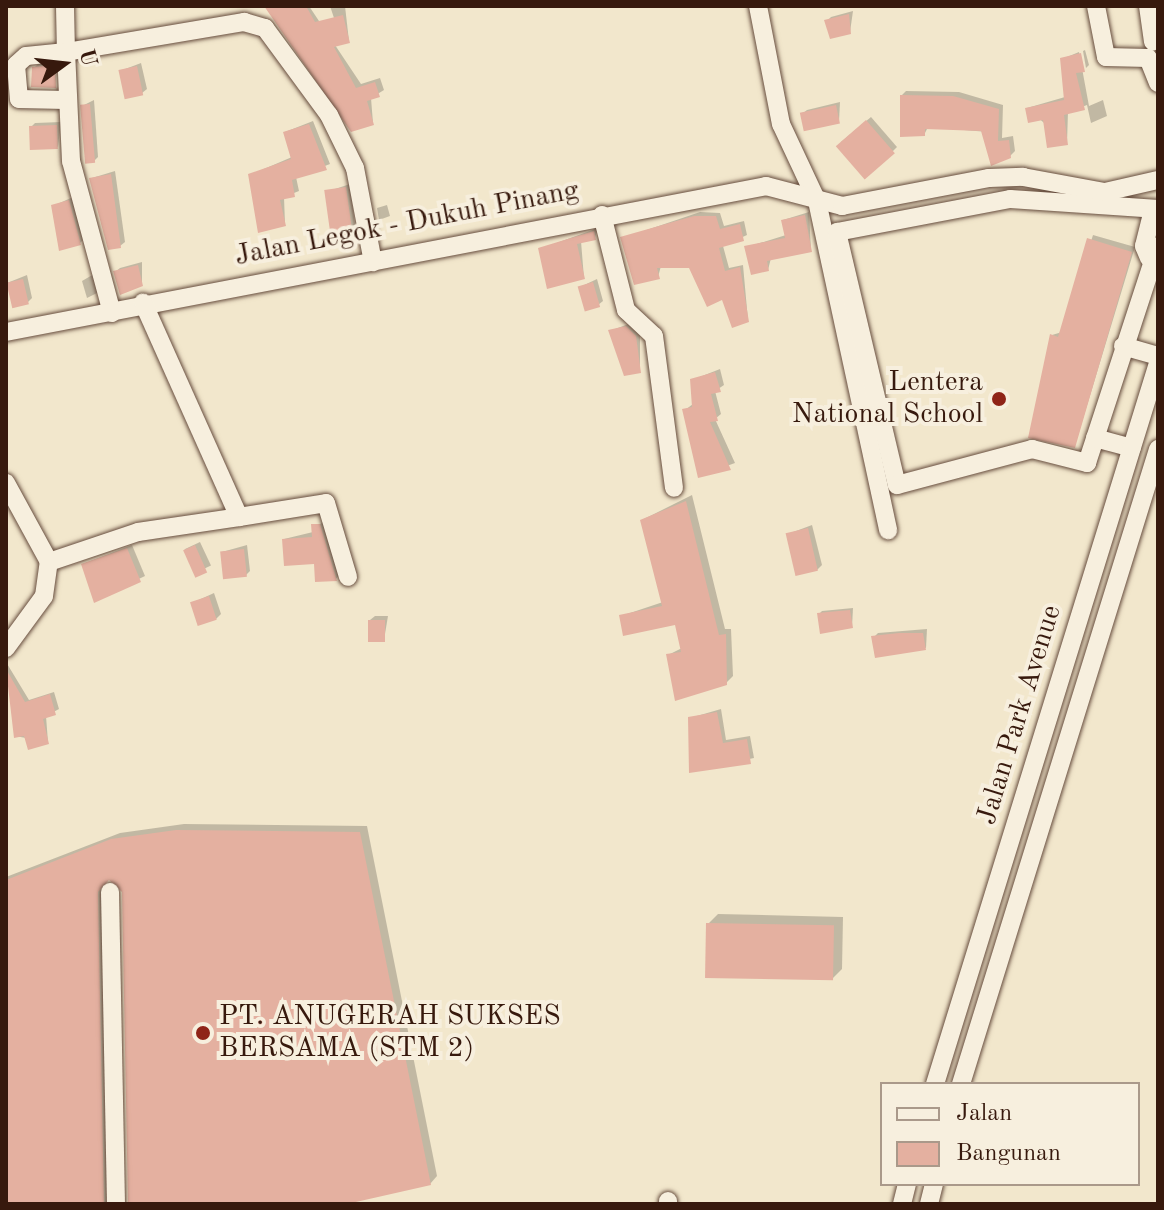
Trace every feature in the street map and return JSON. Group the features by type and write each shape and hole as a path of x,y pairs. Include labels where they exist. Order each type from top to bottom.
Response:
{"street":[{"path":"65,6 66,100 71,161 112,313"},
{"path":"758,6 781,124 817,201 888,530"},
{"path":"1096,6 1106,57 1148,58 1158,83"},
{"path":"1153,42 1150,6 1158,9"},
{"path":"66,100 19,99 12,60 244,22 265,28 329,115 355,168 373,262"},
{"name":"Jalan Legok - Dukuh Pinang","path":"6,332 112,313 143,302 373,262 602,215 766,186 817,201 858,205 989,178 1023,177 1105,192 1158,180"},
{"path":"1010,199 1156,209 1144,246 1154,252 1087,463 1032,449 897,485 837,232 1010,199"},
{"path":"602,215 626,310 654,336 674,488"},
{"path":"143,302 239,517"},
{"path":"1123,346 1158,356"},
{"name":"Jalan Park Avenue","path":"936,1082 1158,363"},
{"path":"1095,438 1132,448"},
{"name":"Jalan Park Avenue","path":"962,1082 1158,449"},
{"path":"6,483 49,562 44,596 6,648"},
{"path":"49,562 138,532 326,503 348,577"},
{"path":"110,892 116,1204"}],"building":[{"path":"264,6 306,6 315,22 343,15 350,43 334,47 356,88 375,82 380,97 367,101 374,125 351,132"},
{"path":"849,14 851,34 830,39 824,20"},
{"path":"1081,53 1085,72 1076,73 1085,110 1064,115 1068,145 1047,148 1043,120 1028,123 1025,108 1064,100 1060,58"},
{"path":"55,65 56,88 31,87 32,67"},
{"path":"137,66 143,95 125,99 118,70"},
{"path":"900,95 953,96 999,109 998,141 1009,140 1011,158 991,166 981,131 925,129 925,136 900,137"},
{"path":"90,104 95,163 85,164 80,105"},
{"path":"836,105 840,124 804,131 800,113"},
{"path":"866,120 895,153 865,179 836,146"},
{"path":"309,124 327,170 292,180 295,197 280,200 286,226 258,233 248,174 291,159 283,132"},
{"path":"57,125 58,149 30,150 29,126"},
{"path":"111,174 121,248 108,250 89,178"},
{"path":"346,187 353,239 332,243 324,190"},
{"path":"69,200 81,245 59,251 51,205"},
{"path":"805,215 812,252 767,261 769,271 751,275 744,246 785,238 781,220"},
{"path":"694,216 716,216 720,229 740,224 744,241 719,248 725,271 740,267 749,322 732,328 722,300 707,307 689,268 657,268 660,279 634,285 620,237"},
{"path":"594,231 596,240 577,244 585,279 547,289 538,248"},
{"path":"1087,238 1132,252 1075,448 1028,438 1050,334 1058,337"},
{"path":"138,265 143,286 120,295 113,271"},
{"path":"23,279 29,304 12,308 6,283"},
{"path":"593,282 600,307 585,311 578,286"},
{"path":"626,326 636,336 641,373 624,376 608,330"},
{"path":"715,372 721,392 711,394 718,421 710,422 731,470 698,478 682,409 692,407 690,379"},
{"path":"686,501 719,635 726,634 727,685 675,701 666,654 681,652 675,625 623,636 619,615 662,606 640,520"},
{"path":"311,524 320,524 337,581 315,582 314,564 284,566 282,539 312,537"},
{"path":"808,528 818,571 795,576 786,533"},
{"path":"195,545 207,572 195,578 183,550"},
{"path":"127,548 141,582 94,603 81,564"},
{"path":"244,549 247,577 223,579 220,552"},
{"path":"209,596 217,620 198,626 190,602"},
{"path":"850,610 853,628 820,634 817,613"},
{"path":"368,620 385,620 385,642 368,642"},
{"path":"923,633 926,650 875,658 871,636"},
{"path":"6,669 25,702 50,694 56,715 43,719 49,744 28,750 24,736 14,738"},
{"path":"717,712 723,743 747,739 751,764 689,773 688,717"},
{"name":"PT. ANUGERAH SUKSES BERSAMA (STM 2)","path":"176,830 360,832 431,1185 347,1204 128,1204 122,892 109,880 98,892 104,1204 6,1204 6,880 111,839"},
{"path":"706,923 834,925 833,980 705,978"}],"place":[{"name":"Lentera National School","path":"999,399"},
{"name":"PT. ANUGERAH SUKSES BERSAMA (STM 2)","path":"203,1033"}]}
